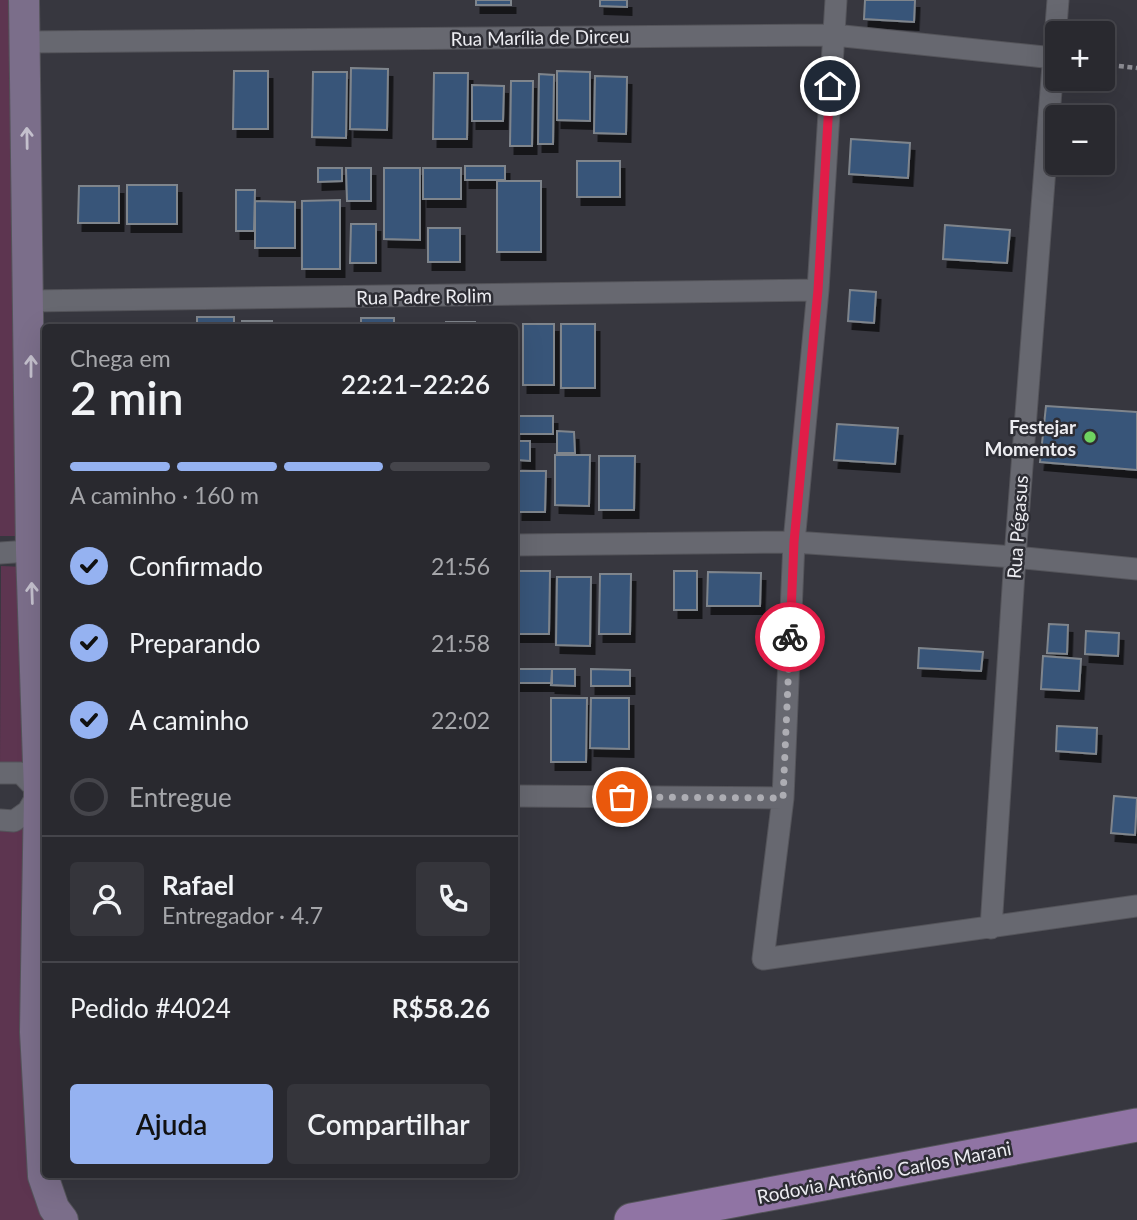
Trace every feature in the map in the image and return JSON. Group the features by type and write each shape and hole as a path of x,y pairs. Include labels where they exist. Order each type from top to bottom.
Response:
{"main road":[{"path":"24,0 42,792 35,1032 42,1167"},
{"name":"Rodovia Antônio Carlos Marani","path":"631,1220 1137,1125"},
{"path":"44,1178 54,1208 63,1220"}],"street":[{"path":"836,0 818,290 794,542 783,798 763,959 1137,906"},
{"name":"Rua Pégasus","path":"1057,21 1058,0"},
{"name":"Rua Marília de Dirceu","path":"26,42 834,34 1045,57"},
{"name":"Rua Pégasus","path":"990,928 1015,557 1051,91"},
{"name":"Rua Padre Rolim","path":"30,302 818,290"},
{"path":"518,545 794,542 1015,557 1137,569"},
{"path":"0,553 38,550"},
{"path":"0,773 21,773 42,792 28,811 14,821 0,820"},
{"path":"518,796 783,798"}],"path":[{"path":"1115,65 1137,68"}],"shaded area":[{"path":"0,0 15,0 21,536 0,536"},
{"path":"1,566 25,567 22,766 0,765"},
{"path":"30,820 42,1005 42,1178 53,1178 56,1220 0,1220 0,825"}],"building":[{"path":"476,0 511,0 511,5 476,5"},
{"path":"600,0 627,0 627,7 600,6"},
{"path":"865,0 915,0 914,22 864,19"},
{"path":"351,68 388,69 387,130 350,129"},
{"path":"234,71 268,71 268,129 233,129"},
{"path":"557,71 590,72 590,121 557,120"},
{"path":"313,72 347,72 346,138 312,137"},
{"path":"434,73 468,73 467,139 433,139"},
{"path":"539,74 554,75 553,144 538,144"},
{"path":"595,76 627,77 626,134 594,133"},
{"path":"511,81 533,81 532,146 510,146"},
{"path":"472,85 504,86 503,121 472,121"},
{"path":"851,139 910,143 908,178 849,174"},
{"path":"577,161 620,161 620,197 577,197"},
{"path":"465,166 505,166 505,180 465,180"},
{"path":"318,168 342,168 342,181 318,182"},
{"path":"346,168 371,168 371,201 347,201"},
{"path":"384,168 420,168 420,240 384,239"},
{"path":"423,168 461,168 461,199 423,199"},
{"path":"497,181 541,181 541,252 497,252"},
{"path":"127,185 177,185 177,224 127,224"},
{"path":"79,186 119,186 119,223 78,223"},
{"path":"236,190 255,190 254,231 236,231"},
{"path":"340,200 340,269 302,269 302,201"},
{"path":"255,201 295,202 295,248 255,248"},
{"path":"351,224 376,224 376,263 350,263"},
{"path":"945,225 1010,230 1007,263 943,259"},
{"path":"428,228 460,228 460,262 428,262"},
{"path":"850,290 876,292 874,323 848,321"},
{"path":"197,317 234,317 234,324 197,324"},
{"path":"361,318 394,318 394,324 361,324"},
{"path":"242,321 272,321 272,324 242,324"},
{"path":"446,322 475,322 475,324"},
{"path":"523,324 554,324 554,385 523,385"},
{"path":"561,324 595,324 595,388 561,388"},
{"name":"Festejar Momentos","path":"1046,406 1137,412 1137,470 1040,462"},
{"path":"518,416 553,416 553,434 518,434"},
{"path":"837,424 898,428 895,464 834,460"},
{"path":"557,431 574,432 575,453 557,453"},
{"path":"518,441 530,441 530,461 518,460"},
{"path":"555,455 590,455 589,506 555,505"},
{"path":"599,456 635,456 634,510 599,510"},
{"path":"519,471 546,471 545,512 518,512"},
{"path":"518,571 550,571 549,634 518,634"},
{"path":"674,571 697,571 697,610 674,610"},
{"path":"708,572 761,573 760,606 707,606"},
{"path":"600,574 631,574 630,634 599,634"},
{"path":"557,577 591,577 590,646 556,645"},
{"path":"1049,624 1068,625 1067,654 1047,653"},
{"path":"1086,631 1119,633 1118,656 1085,654"},
{"path":"919,648 983,652 981,671 918,668"},
{"path":"1043,656 1081,659 1079,691 1041,689"},
{"path":"518,669 552,669 552,683 518,683"},
{"path":"552,669 575,669 575,686 551,685"},
{"path":"591,669 630,670 630,686 591,686"},
{"path":"551,698 587,698 586,762 551,762"},
{"path":"591,698 629,698 629,749 590,748"},
{"path":"1057,726 1097,728 1096,754 1056,751"},
{"path":"1114,796 1137,798 1135,835 1111,833"}],"way so far":[{"path":"622,797 783,798 790,637"}],"place":[{"name":"Festejar Momentos","path":"1090,437"}],"route":[{"path":"790,637 794,542 818,290 830,86"}]}
